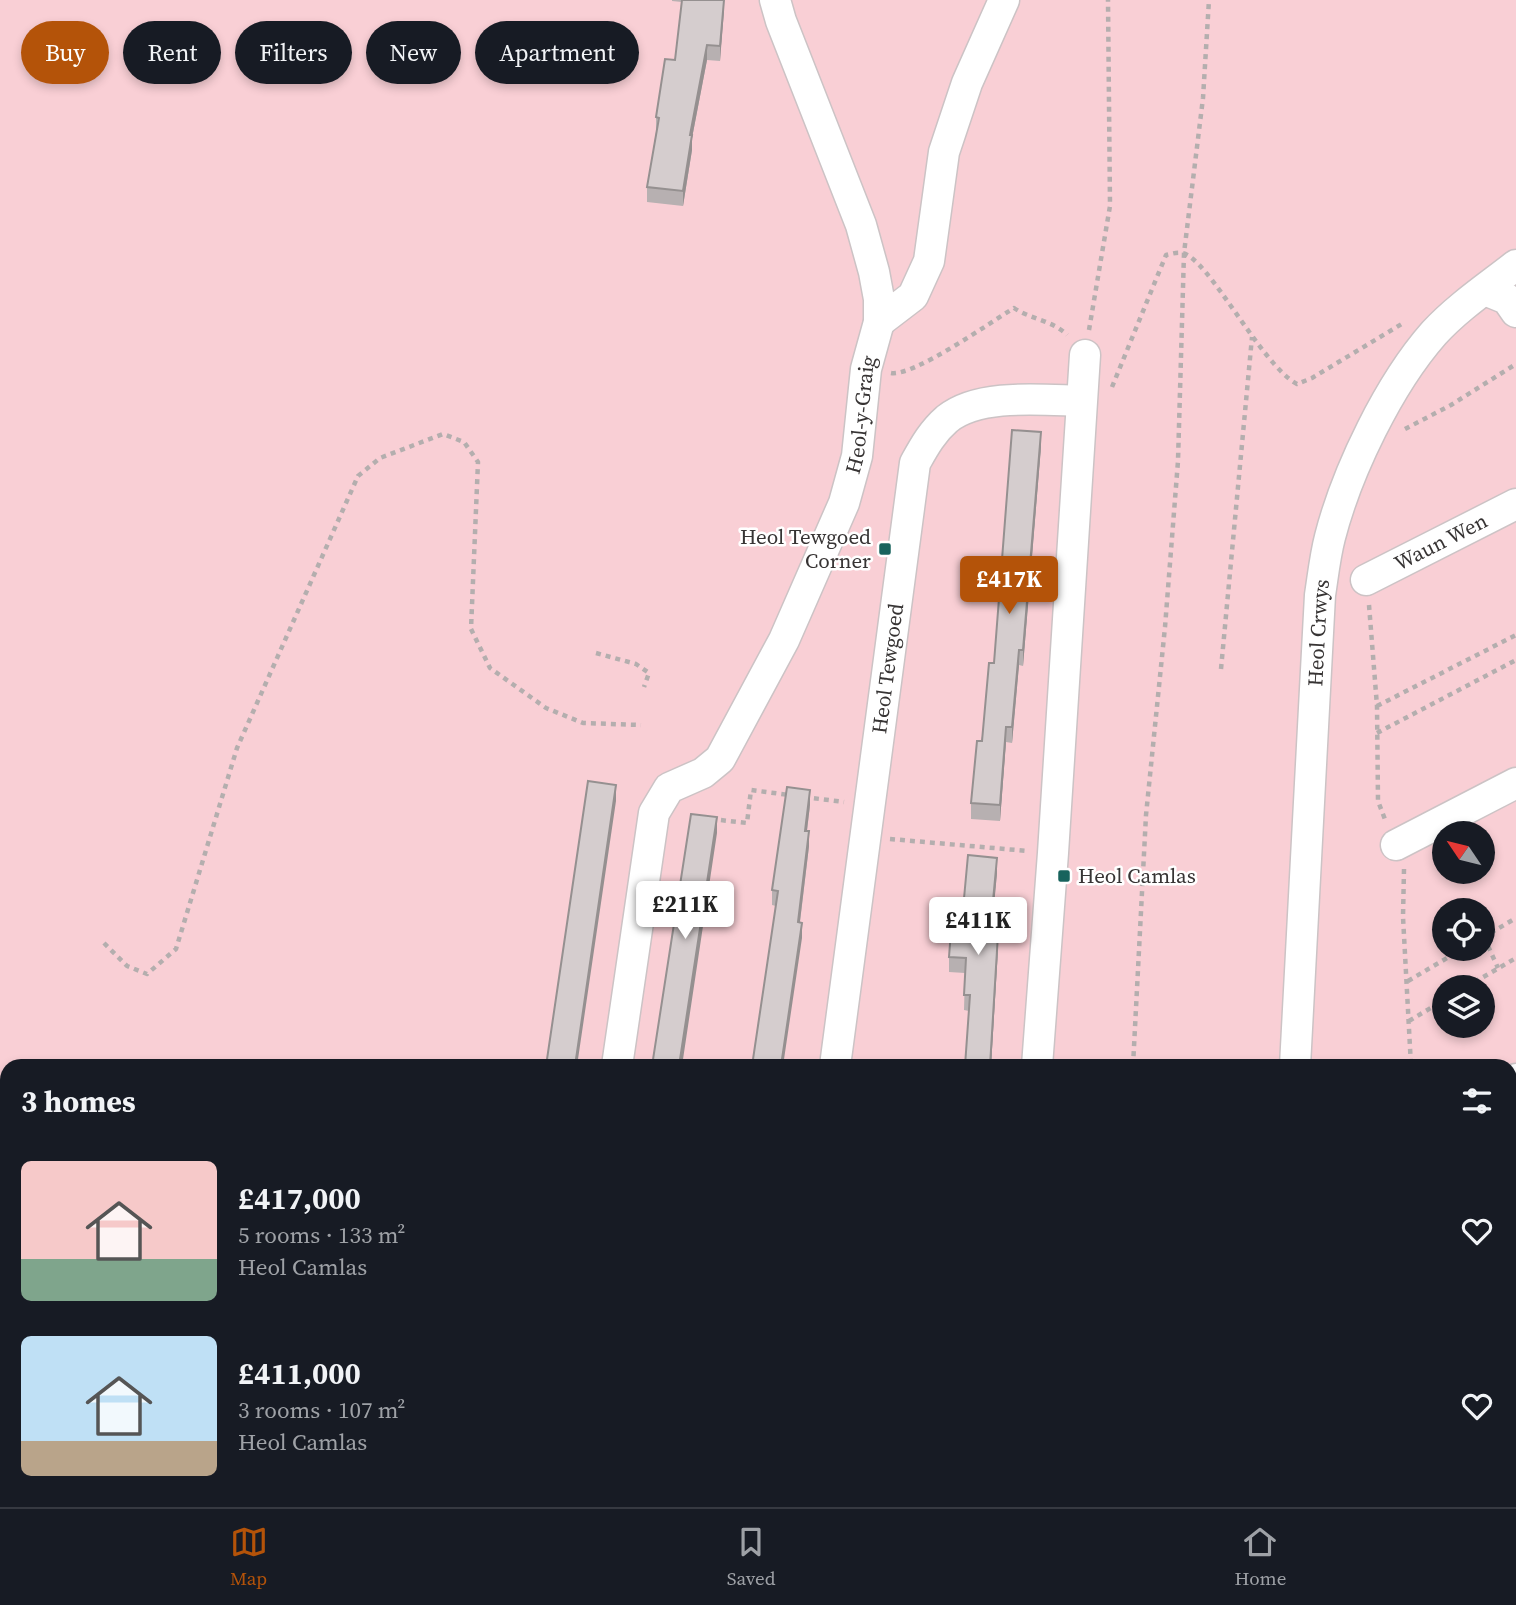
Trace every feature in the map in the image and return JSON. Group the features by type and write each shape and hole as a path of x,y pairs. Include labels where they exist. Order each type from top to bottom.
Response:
{"street":[{"name":"Heol-y-Graig","path":"618,1059 654,813 669,788 703,773 720,759 784,640 844,503 856,456 866,369 879,322 874,272 861,225 775,0"},
{"path":"879,322 913,296 929,261 944,152 967,83 1004,0"},
{"name":"Heol Crwys","path":"1295,1059 1320,595 1330,537 1364,447 1399,380 1434,334 1466,302 1516,265"},
{"path":"1485,290 1507,299 1516,312"},
{"path":"1038,1059 1054,853 1085,355"},
{"name":"Heol Tewgoed","path":"836,1059 915,463 929,437 949,417 978,405 1003,400 1081,401"},
{"name":"Waun Wen","path":"1366,580 1516,504"},
{"path":"1396,845 1516,783"}],"path":[{"path":"1085,355 1110,206 1108,0"},
{"path":"1133,1059 1146,815 1178,461 1184,253 1203,98 1209,0"},
{"path":"1110,393 1166,255 1184,253 1198,261 1252,336 1286,378 1297,384 1312,378 1412,318"},
{"path":"866,369 897,374 927,361 1014,308 1024,315 1060,328 1085,355"},
{"path":"1221,669 1252,336"},
{"path":"1402,430 1451,405 1516,364"},
{"path":"104,943 127,966 147,974 176,950 237,748 358,476 380,458 443,435 464,442 478,462 471,629 490,668 546,708 583,723 641,725"},
{"path":"1377,706 1516,635"},
{"path":"596,653 636,664 649,673 644,687"},
{"path":"1377,733 1516,660"},
{"path":"707,819 747,823 751,790 790,795"},
{"path":"804,797 870,804"},
{"path":"866,836 1054,853"},
{"path":"1495,930 1516,918"},
{"path":"1486,975 1516,958"},
{"path":"1408,981 1442,961"},
{"path":"1495,961 1498,968"},
{"path":"1409,1021 1432,1007"}],"shaded area":[{"path":"0,0 1516,0 1516,1059 0,1059"}],"building":[{"path":"682,0 724,0 720,46 707,45 690,135 683,191 647,187 659,118 656,117 665,59 675,60"},
{"path":"1012,430 1041,432 1023,650 1019,650 1012,727 1006,727 1000,805 971,803 977,741 982,741 989,663 994,663"},
{"path":"588,781 616,785 576,1059 547,1059"},
{"path":"787,787 810,790 805,831 809,831 798,922 802,923 782,1059 753,1059 778,891 772,890"},
{"path":"691,814 717,817 680,1059 653,1059"},
{"path":"968,855 997,858 990,933 998,934 990,1059 965,1059 970,995 964,995 966,958 949,957 951,931 961,931"}],"place":[{"name":"Heol Tewgoed Corner","path":"885,549"},
{"name":"Heol Camlas","path":"1064,876"}]}
